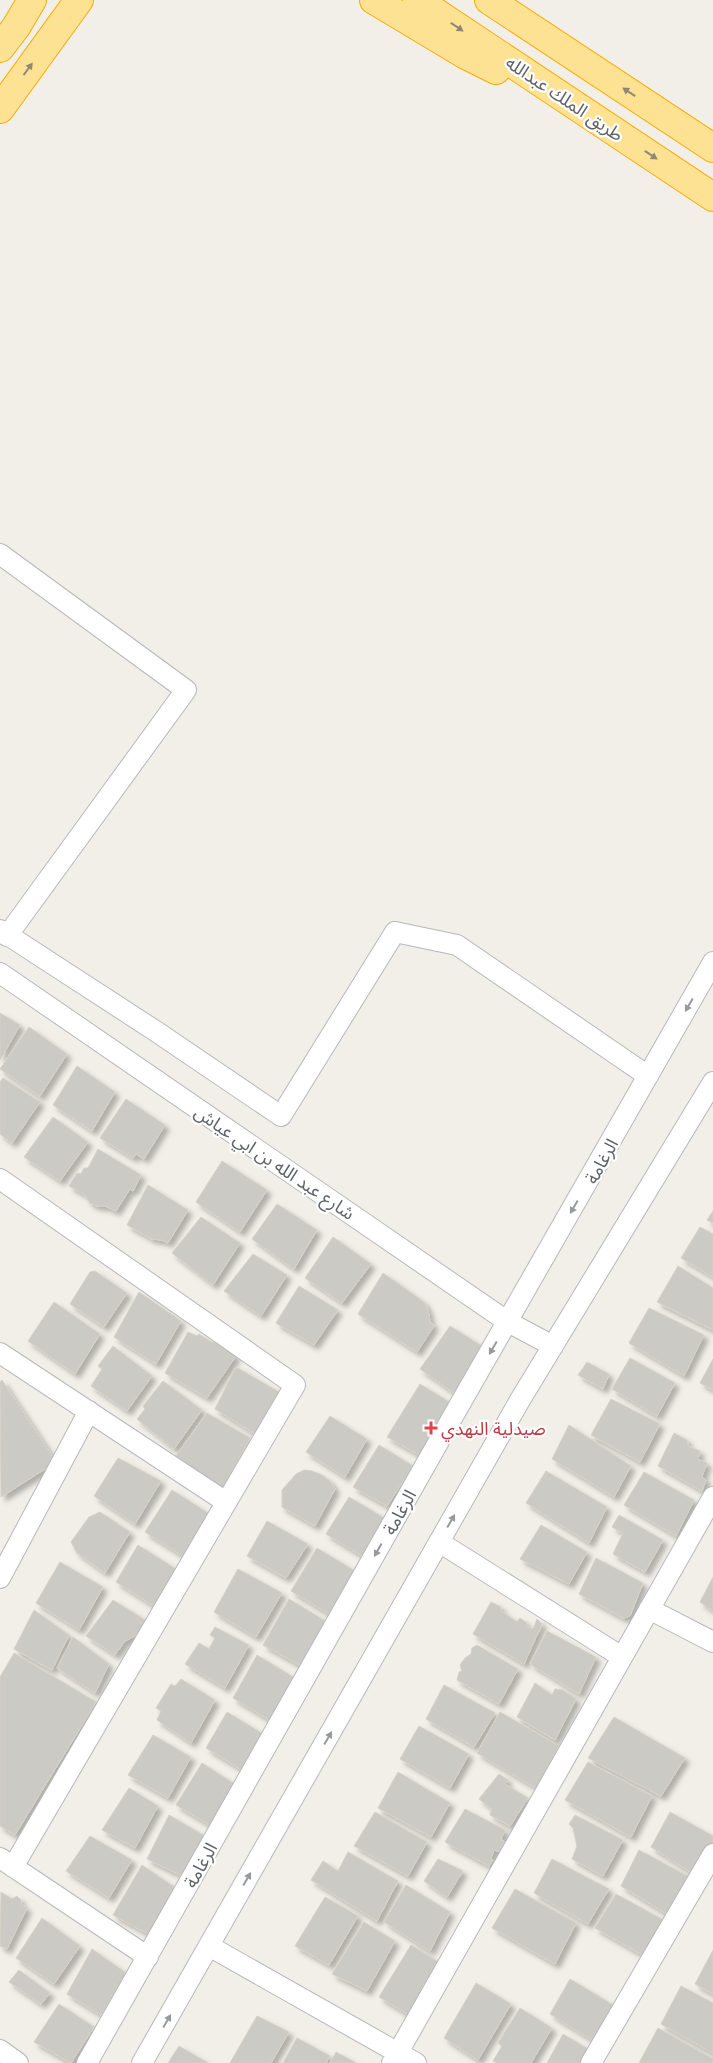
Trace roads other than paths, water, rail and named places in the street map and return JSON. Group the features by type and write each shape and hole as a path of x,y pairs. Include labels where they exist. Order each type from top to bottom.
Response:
{"highway":[{"path":"0,48 16,27 32,0"},
{"path":"0,109 79,0"},
{"path":"374,0 464,54 596,118"},
{"name":"طريق الملك عبدالله","path":"417,0 713,197"},
{"path":"489,0 713,148"}],"street":[{"path":"0,554 186,690 4,933 154,1030 281,1116 395,932 457,945 648,1076"},
{"name":"الرغامة","path":"87,2063 713,962"},
{"name":"شارع عبد الله بن ابي عياش","path":"0,973 508,1322 553,1346"},
{"path":"142,2063 553,1346 706,1111 713,1082"},
{"path":"0,1179 295,1385 7,1862 148,1956"},
{"path":"0,1352 226,1502"},
{"path":"0,1578 89,1411"},
{"path":"395,2058 713,1496"},
{"path":"439,1542 622,1657"},
{"path":"649,1609 713,1642"},
{"path":"591,2063 713,1854"},
{"path":"209,1946 395,2058 416,2063"},
{"path":"0,2050 18,2063"}],"place":[{"name":"صيدلية النهدي","path":"431,1428"}]}
